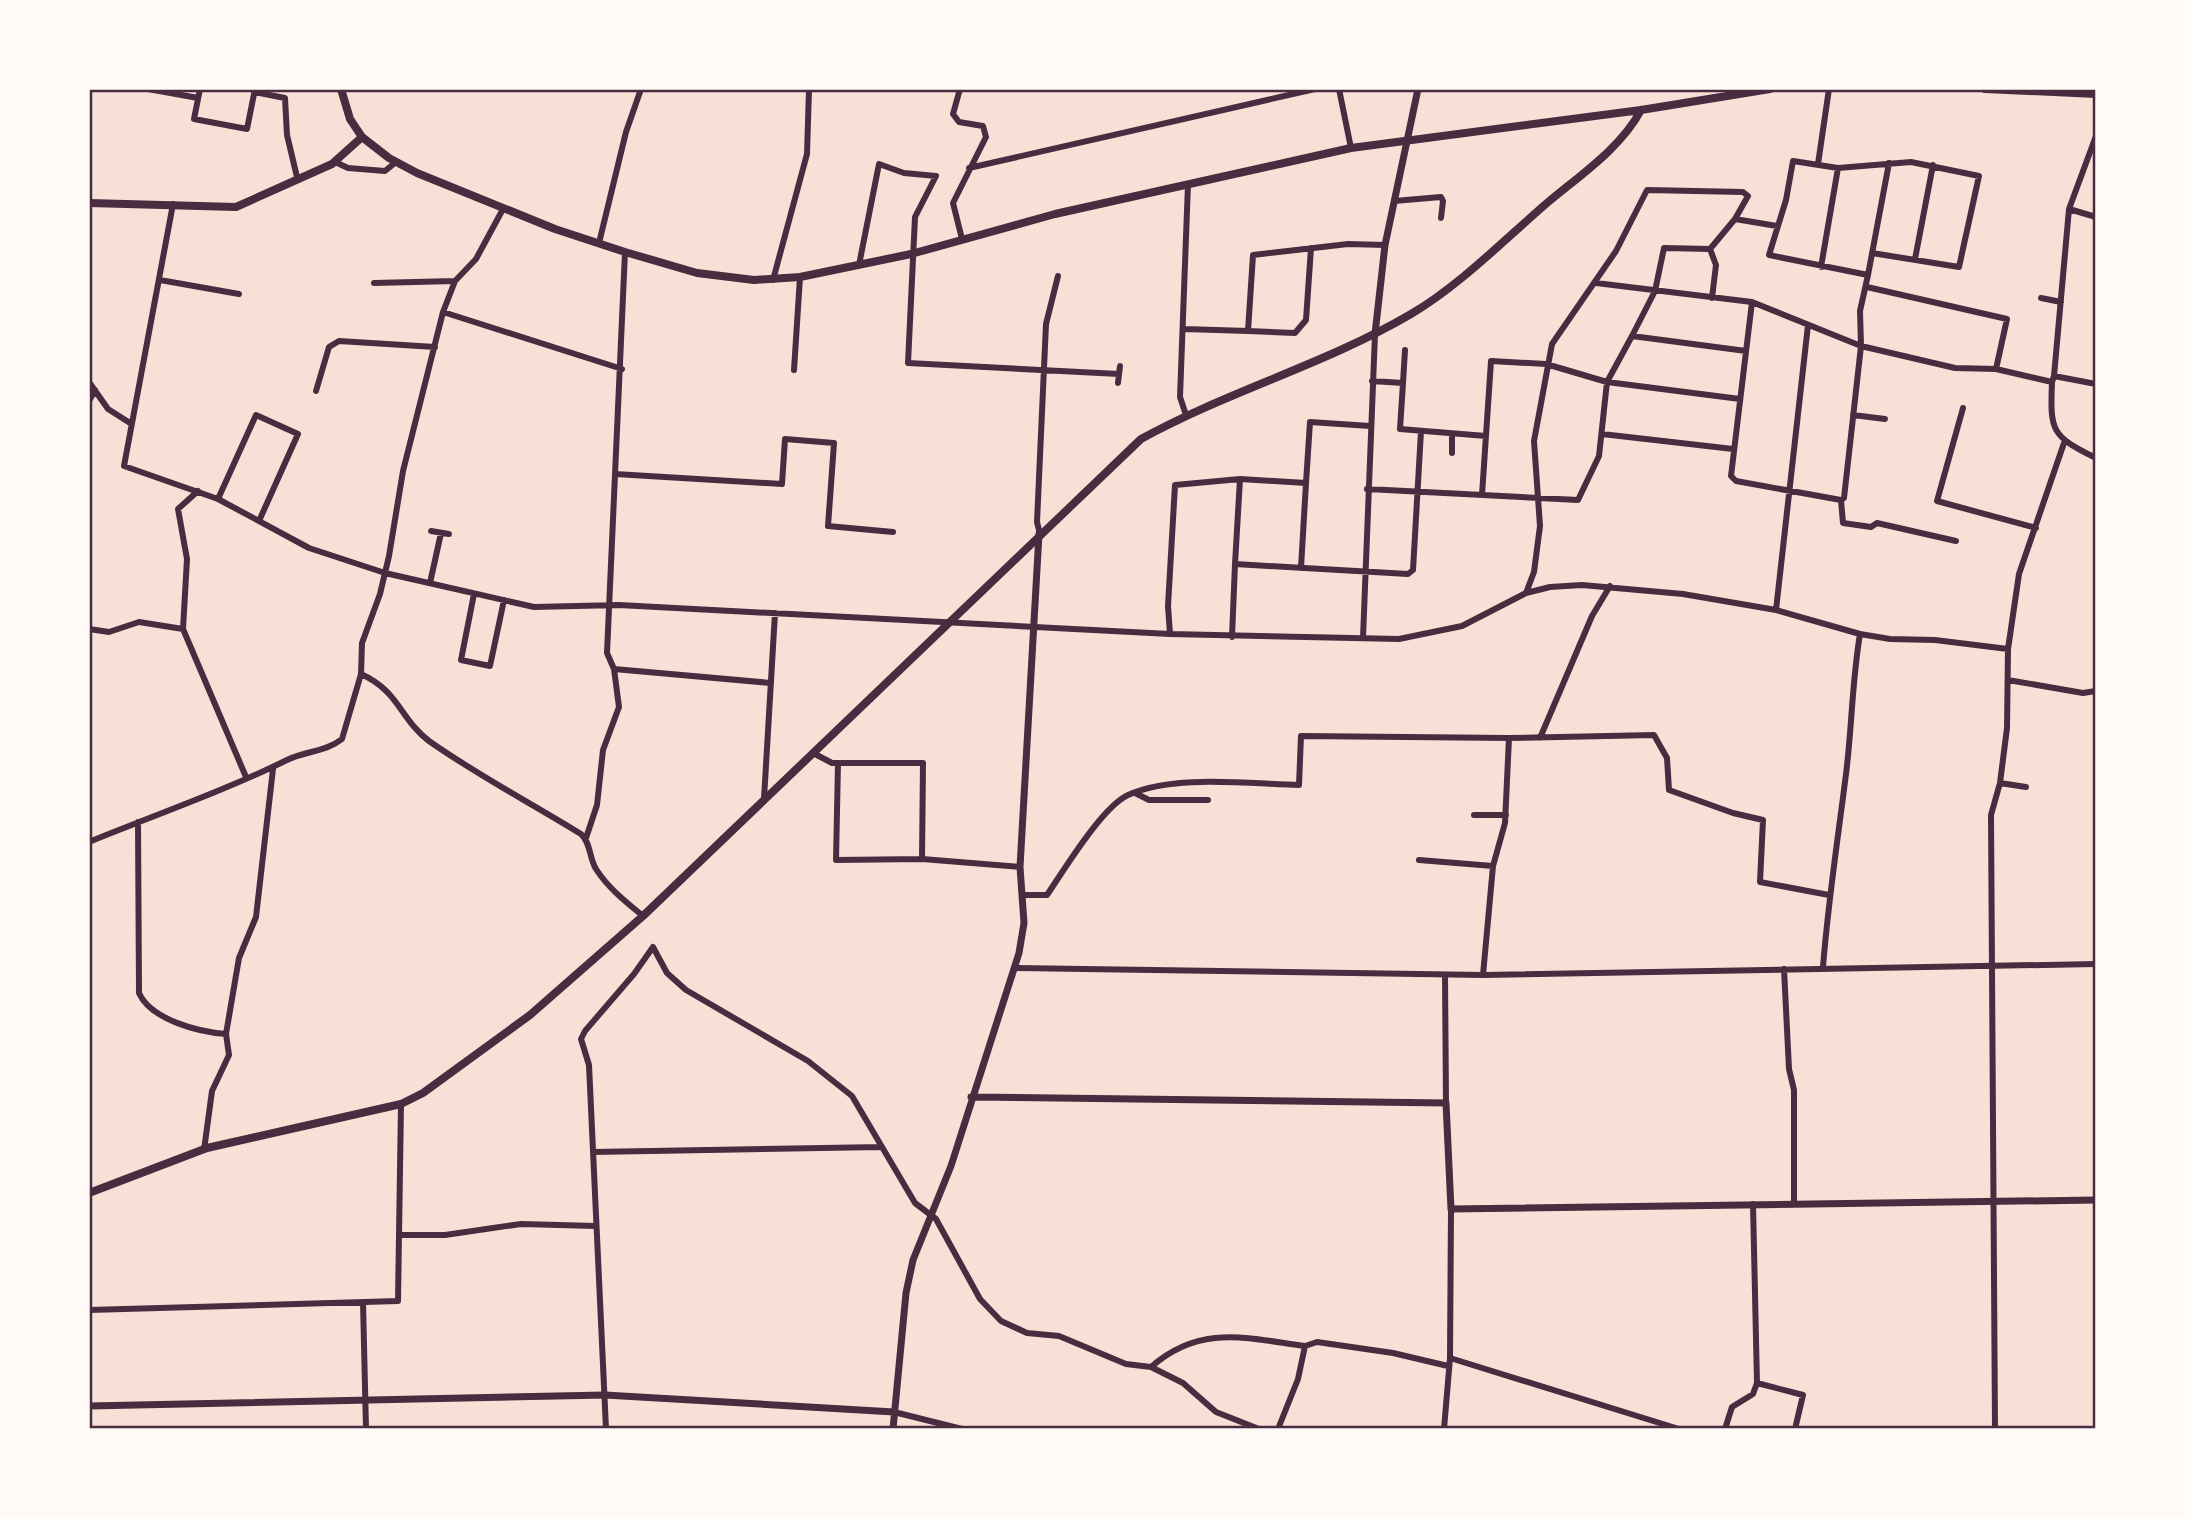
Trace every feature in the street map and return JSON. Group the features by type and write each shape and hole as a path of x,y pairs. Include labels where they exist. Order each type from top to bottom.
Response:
{"main road":[{"path":"341,89 350,119 362,137 396,162 503,209 625,252 697,273 734,279 773,280 911,254 1188,184 1350,148 1641,110 1770,89"},
{"path":"1985,89 2096,94"},
{"path":"89,1193 204,1150 401,1104 423,1093 530,1015 643,916 1141,439 1186,415 1375,334 1414,313 1580,175 1632,127 1641,110"},
{"path":"89,203 236,207 257,200 297,177 335,162 362,137"}],"street":[{"path":"148,89 198,98"},
{"path":"200,89 194,119 247,129 255,91 285,98 287,135 297,177"},
{"path":"599,243 626,132 641,89"},
{"path":"773,280 807,154 809,89"},
{"path":"960,89 953,114 959,122 983,127 986,138 968,168 953,203 962,239"},
{"path":"968,168 1315,89"},
{"path":"1339,89 1350,148"},
{"path":"1363,638 1375,334 1385,245 1418,89"},
{"path":"1818,164 1829,89"},
{"path":"2096,136 2069,209 2053,379 2053,430 2064,443 2096,458"},
{"path":"1868,275 1769,256 1793,161 1838,168 1889,163 1933,165 1979,176 1959,267 1872,253"},
{"path":"335,162 348,169 385,171 396,162"},
{"path":"1889,163 1860,311 1861,346 1844,498 1841,500 1841,519 1845,525 1871,527 1877,523 1956,541"},
{"path":"859,265 879,164 904,173 936,176 915,217 911,254 908,363 1119,370 1118,383"},
{"path":"1915,260 1933,165"},
{"path":"1821,267 1838,168"},
{"path":"1186,415 1180,397 1188,184"},
{"path":"1526,593 1535,561 1540,526 1534,441 1546,364 1552,344 1616,251 1647,190 1743,192 1748,196 1735,219 1710,250"},
{"path":"1394,201 1441,197 1441,218"},
{"path":"173,204 124,466 218,499 309,548 385,573 534,607 610,604 1232,637 1399,639 1462,626 1526,593 1550,587 1610,586 1683,594 1776,610 1860,634 1890,639 1935,639 2008,649"},
{"path":"89,842 246,777 273,769 288,759 334,746 342,739 361,674 362,643 385,573 403,471 443,312 455,281 476,259 503,209"},
{"path":"2069,209 2096,217"},
{"path":"1735,219 1777,226"},
{"path":"1248,331 1253,255 1348,244 1385,245"},
{"path":"1184,329 1295,333 1306,320 1311,248"},
{"path":"1367,489 1578,500 1599,456 1607,382 1655,291 1664,248 1710,250"},
{"path":"1710,250 1716,265 1712,298"},
{"path":"625,252 622,369 607,653 614,669 619,707 603,750 597,805 586,838 594,867 607,883 643,916"},
{"path":"893,1429 906,1293 913,1260 951,1166 1014,968 1024,923 1020,867 1040,534 1037,522 1046,324 1058,276"},
{"path":"794,370 800,277"},
{"path":"160,279 239,294"},
{"path":"374,283 455,281"},
{"path":"1596,283 1752,302 1861,346 1955,368 1996,369 2096,384"},
{"path":"1867,286 2007,319 1996,369"},
{"path":"2041,298 2061,302"},
{"path":"1752,302 1731,476 1736,481 1841,500"},
{"path":"443,312 622,369"},
{"path":"1776,610 1808,325"},
{"path":"1632,336 1746,351"},
{"path":"316,391 329,347 339,341 435,347"},
{"path":"1405,350 1400,429 1486,436"},
{"path":"1482,495 1490,361 1546,364 1607,382 1740,398"},
{"path":"1372,381 1403,383"},
{"path":"89,382 108,409 130,424"},
{"path":"89,401 95,390"},
{"path":"1964,408 1937,501 2036,528"},
{"path":"218,499 256,415 298,434 258,521"},
{"path":"1853,415 1885,419"},
{"path":"1301,568 1310,422 1370,426"},
{"path":"1235,564 1408,574 1413,570 1421,431"},
{"path":"1452,433 1452,453"},
{"path":"1602,434 1733,449"},
{"path":"615,474 782,484 785,439 834,443 828,526 893,532"},
{"path":"1995,1429 1991,815 2000,783 2007,728 2008,649 2019,573 2064,443"},
{"path":"1170,634 1168,606 1175,485 1240,480 1306,483"},
{"path":"1232,637 1240,480"},
{"path":"198,491 178,509 187,559 183,629 246,777"},
{"path":"431,531 449,534"},
{"path":"430,583 441,533"},
{"path":"1540,738 1592,616 1610,586"},
{"path":"474,594 461,660 490,666 503,600"},
{"path":"764,799 775,613"},
{"path":"89,629 109,632 139,622 183,629"},
{"path":"1824,967 1829,895 1846,776 1851,685 1860,634"},
{"path":"614,669 771,683"},
{"path":"361,674 376,681 392,695 427,739 586,838"},
{"path":"2008,680 2083,693 2096,691"},
{"path":"1023,895 1047,895 1104,817 1127,796 1164,786 1299,785 1301,736 1654,736 1667,758 1670,790 1763,820 1759,882 1829,895"},
{"path":"1483,975 1493,866 1506,815 1509,738"},
{"path":"813,753 838,763 923,763 922,859"},
{"path":"838,763 836,860 922,859 1020,867"},
{"path":"204,1150 212,1091 229,1055 226,1034 239,958 256,918 273,769"},
{"path":"2000,783 2026,787"},
{"path":"1135,793 1149,800 1208,800"},
{"path":"1474,815 1506,815"},
{"path":"138,822 139,993 143,1003 167,1018 226,1034"},
{"path":"1419,860 1493,866"},
{"path":"606,1429 589,1065 582,1039 584,1031 627,983 653,947 667,973 686,990 808,1062 852,1096 915,1203 936,1219 980,1299 1001,1321 1027,1333 1059,1336 1126,1364 1151,1367 1183,1383 1216,1412 1259,1429"},
{"path":"1014,968 1483,975 2096,964"},
{"path":"1784,969 1789,1069 1794,1090 1794,1204"},
{"path":"1444,1429 1450,1358 1451,1209 1446,1103 1445,975"},
{"path":"971,1097 1446,1103"},
{"path":"89,1310 398,1301 401,1104"},
{"path":"593,1152 881,1147"},
{"path":"1451,1209 2096,1200"},
{"path":"1725,1429 1732,1407 1753,1394 1757,1383 1753,1204"},
{"path":"399,1235 445,1235 521,1224 596,1226"},
{"path":"363,1302 366,1429"},
{"path":"1151,1367 1169,1351 1189,1341 1225,1335 1305,1346 1317,1342 1448,1366"},
{"path":"1278,1429 1298,1379 1305,1346"},
{"path":"1450,1358 1679,1429"},
{"path":"1757,1383 1803,1395 1795,1429"},
{"path":"89,1406 605,1395 894,1412 962,1429"}]}
